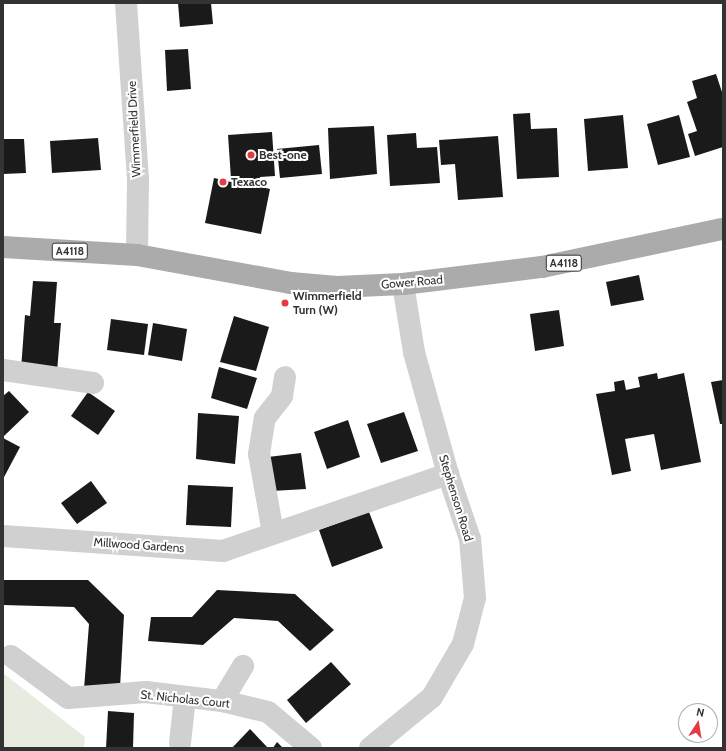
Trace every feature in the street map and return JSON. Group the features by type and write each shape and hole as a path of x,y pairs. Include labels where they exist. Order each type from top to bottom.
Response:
{"main road":[{"name":"Gower Road","path":"3,247 137,256 291,283 337,287 403,284 542,267 723,229"}],"street":[{"name":"Wimmerfield Drive","path":"126,3 138,180 137,256"},
{"name":"Stephenson Road","path":"370,748 432,697 463,644 475,598 471,546 448,474 414,352 403,284"},
{"path":"3,370 93,383"},
{"path":"273,532 259,454 265,418 282,396 286,377"},
{"name":"Millwood Gardens","path":"3,536 223,551 273,532 448,474"},
{"name":"St. Nicholas Court","path":"11,656 68,698 146,692 222,701 268,712 311,748"},
{"path":"222,701 243,666"},
{"path":"180,743 185,697"}],"shaded area":[{"path":"3,673 85,737 84,748 3,748"}],"building":[{"path":"178,3 211,3 213,24 180,27"},
{"path":"188,49 191,89 167,91 165,50"},
{"path":"716,74 723,95 723,147 695,156 688,134 697,131 687,102 697,98 692,81"},
{"path":"530,113 531,129 557,128 559,177 517,179 513,114"},
{"path":"623,115 628,168 588,171 584,119"},
{"path":"679,115 690,157 658,165 647,124"},
{"path":"374,126 377,174 330,179 328,128"},
{"path":"272,132 275,176 260,177 257,186 270,189 261,234 205,223 214,178 241,184 243,178 231,179 228,135"},
{"path":"416,133 417,148 437,147 440,183 390,186 387,135"},
{"path":"498,136 503,197 458,200 455,164 441,165 439,140"},
{"path":"98,138 101,170 52,173 50,141"},
{"path":"3,139 24,139 26,173 3,174"},
{"path":"319,145 322,174 280,178 277,149"},
{"path":"639,275 644,300 611,306 606,282"},
{"path":"33,281 57,282 54,323 61,323 57,372 21,369 25,315 30,316"},
{"path":"559,310 564,346 535,351 530,314"},
{"path":"234,316 269,327 256,371 220,362"},
{"path":"111,319 148,324 144,355 107,350"},
{"path":"153,323 187,329 182,361 148,355"},
{"path":"219,367 257,378 247,409 211,398"},
{"path":"657,373 658,379 684,373 701,462 661,470 654,434 625,439 631,471 612,475 596,394 615,391 614,382 624,380 626,390 640,387 638,377"},
{"path":"723,380 723,424 720,424 711,382"},
{"path":"9,391 29,412 4,436 3,396"},
{"path":"88,392 115,411 98,435 71,416"},
{"path":"404,412 418,451 381,463 367,424"},
{"path":"198,413 239,416 235,464 196,459"},
{"path":"348,420 360,457 327,469 314,432"},
{"path":"3,438 20,447 3,479"},
{"path":"301,453 306,489 272,491 268,457"},
{"path":"91,481 107,503 77,524 61,503"},
{"path":"188,485 233,487 231,527 186,525"},
{"path":"369,512 383,548 332,567 319,530"},
{"path":"3,580 88,580 124,615 120,688 84,689 89,624 74,607 3,605"},
{"path":"217,590 295,594 334,630 310,651 278,621 234,618 203,645 148,641 151,617 192,617"},
{"path":"331,662 351,684 306,723 287,700"},
{"path":"108,711 134,713 133,748 106,748"},
{"path":"250,729 268,748 232,748"},
{"path":"277,742 283,748 273,748"}],"place":[{"name":"Best-one","path":"251,155"},
{"name":"Texaco","path":"223,182"},
{"name":"Wimmerfield Turn (W)","path":"285,303"}]}
